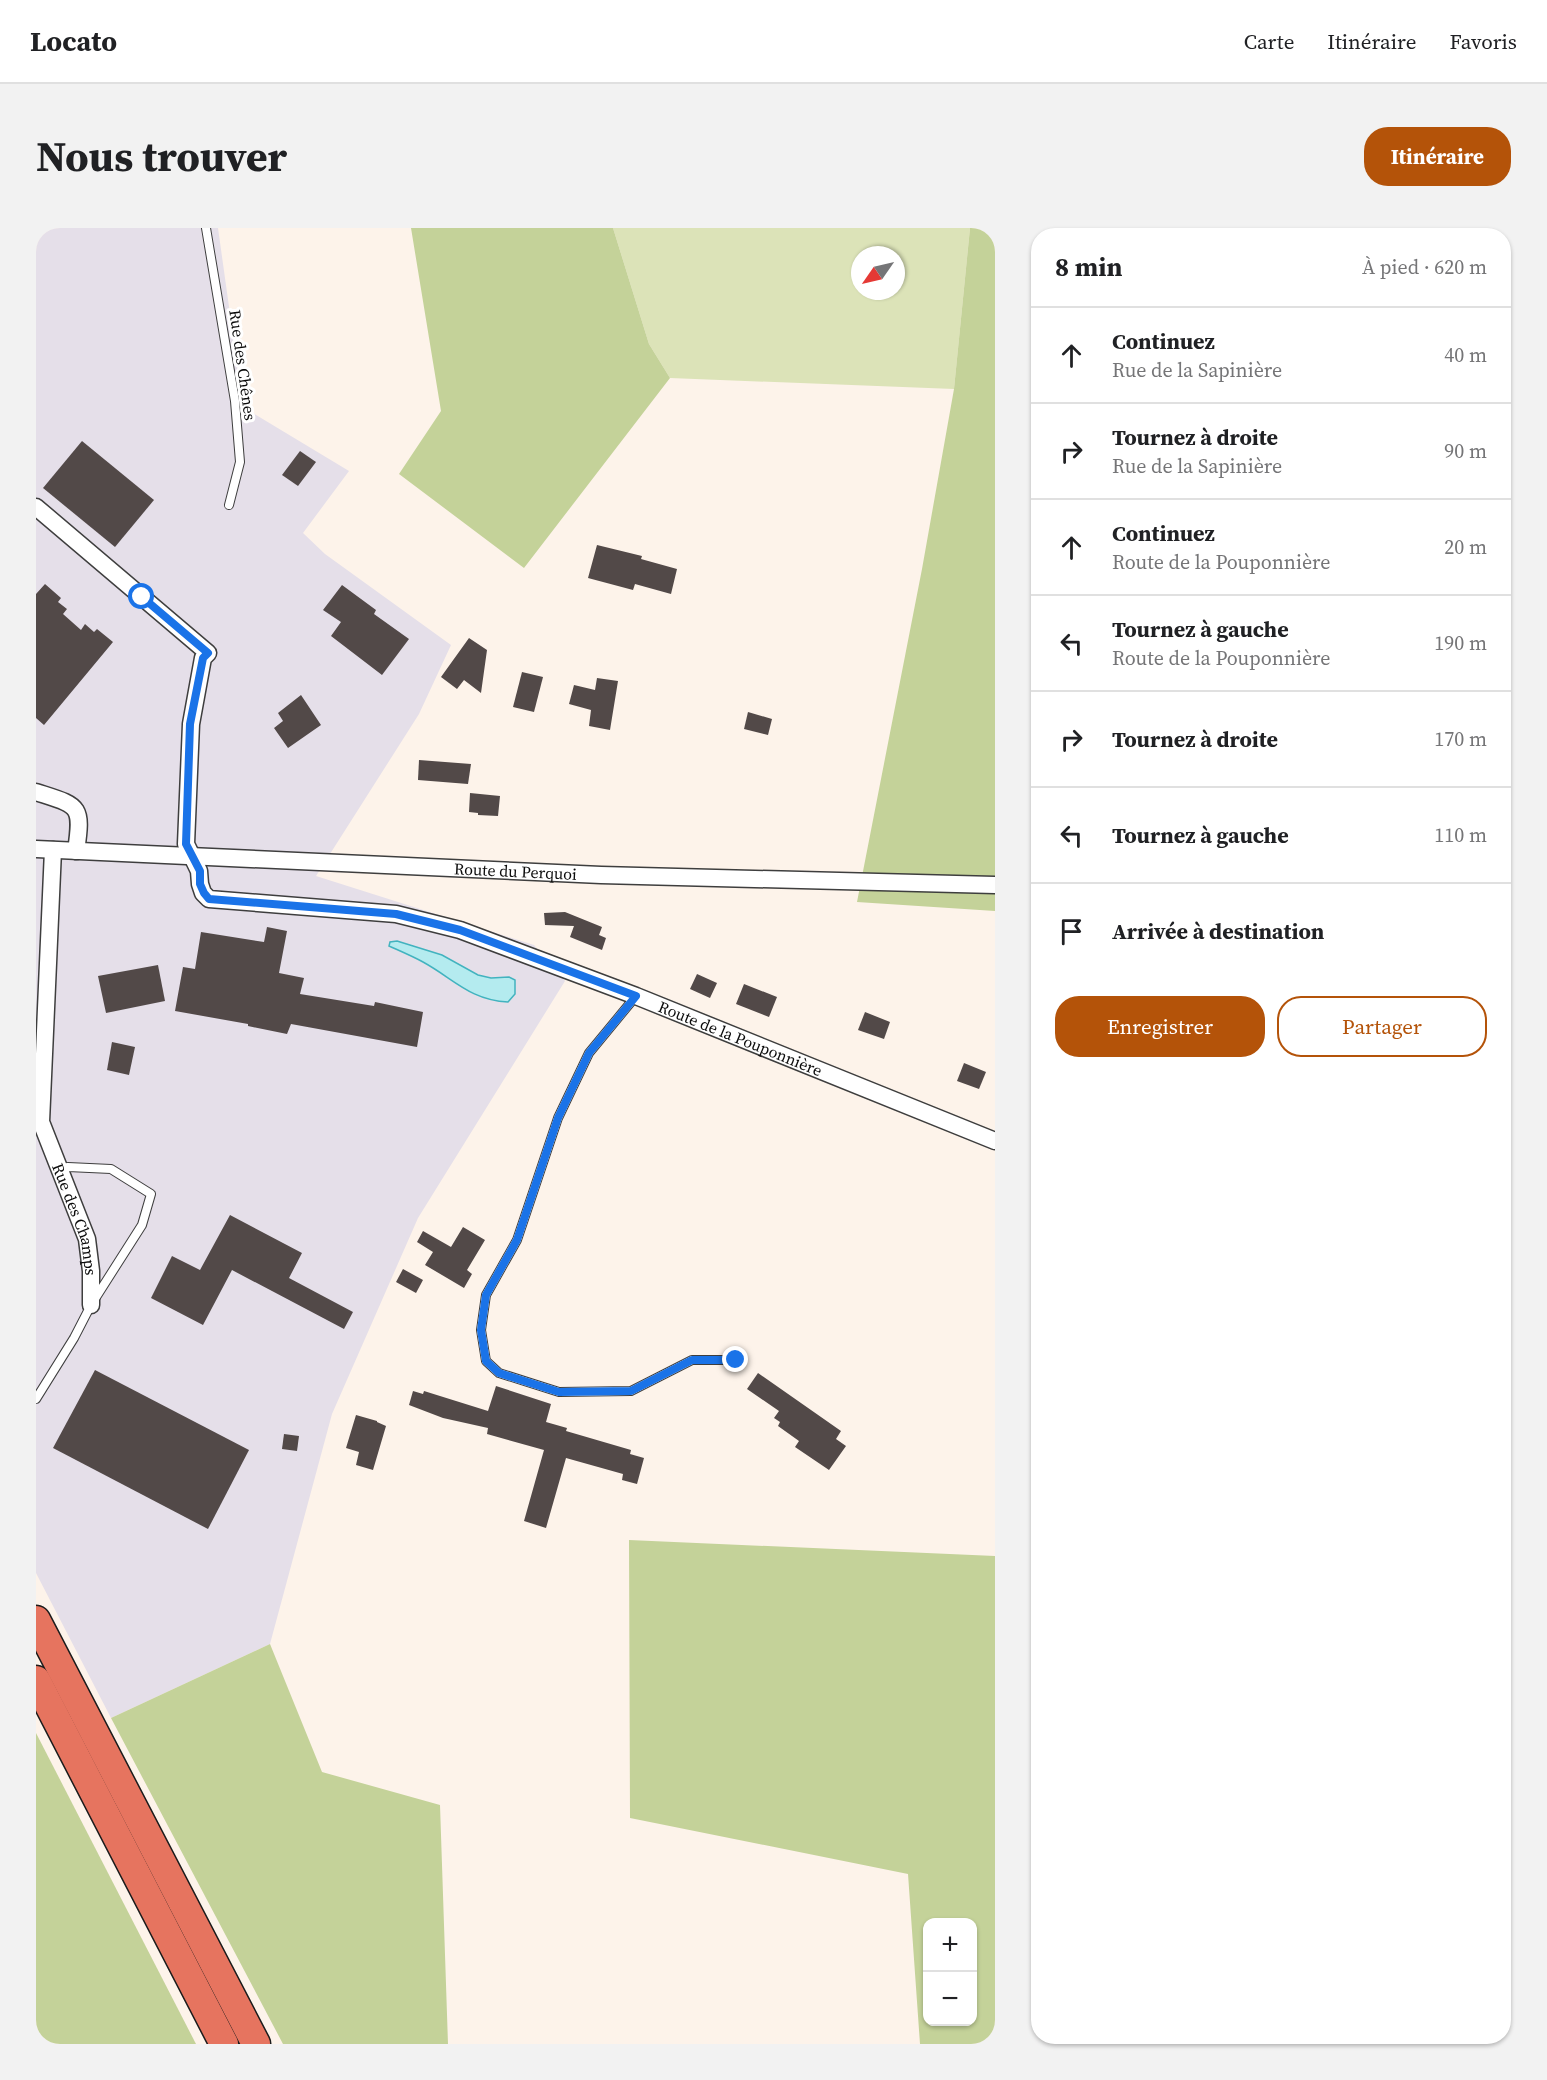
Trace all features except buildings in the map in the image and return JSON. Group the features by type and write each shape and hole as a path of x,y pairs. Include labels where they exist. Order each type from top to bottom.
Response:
{"highway":[{"path":"36,1620 256,2044"},
{"path":"36,1680 224,2044"}],"street":[{"path":"36,507 208,653 203,658 190,724 186,844 194,857"},
{"path":"36,792 75,807 79,816 76,851"},
{"name":"Route du Perquoi","path":"44,850 601,875 995,885"},
{"name":"Rue des Champs","path":"44,850 41,1122 87,1239 92,1272 91,1305"},
{"name":"Route de la Pouponnière","path":"194,857 200,871 200,884 209,899 396,914 460,930 636,996 995,1140"}],"lane":[{"name":"Rue des Chênes","path":"206,228 235,401 240,462 229,505"},
{"path":"636,996 589,1053 558,1118 517,1240 486,1295 481,1330 486,1361 499,1373 559,1392 631,1391 692,1360 736,1360"},
{"path":"36,1399 74,1338 91,1305 142,1225 152,1194 111,1169 68,1167 60,1169"}],"shaded area":[{"path":"36,228 218,228 243,407 349,471 303,533 325,554 451,645 419,714 316,876 534,945 565,981 418,1218 332,1414 270,1644 111,1718 36,1573"}],"green space":[{"path":"411,228 613,228 649,344 670,378 524,568 399,474 441,411"},
{"path":"613,228 970,228 954,389 670,378 649,344"},
{"path":"970,228 995,228 995,911 857,902 922,569 954,389"},
{"path":"629,1540 995,1556 995,2044 920,2044 908,1874 630,1818"},
{"path":"270,1644 322,1772 440,1805 448,2044 283,2044 111,1718"},
{"path":"36,1733 196,2044 36,2044"}],"water":[{"path":"397,941 442,955 478,975 491,978 509,977 515,980 515,994 508,1002 473,993 423,962 389,946 390,942"}],"route":[{"path":"142,597 208,653 203,658 190,724 186,844 200,871 200,884 209,899 396,914 460,930 636,996 589,1053 558,1118 517,1240 486,1295 481,1330 486,1361 499,1373 559,1392 631,1391 692,1360 736,1360"}]}
